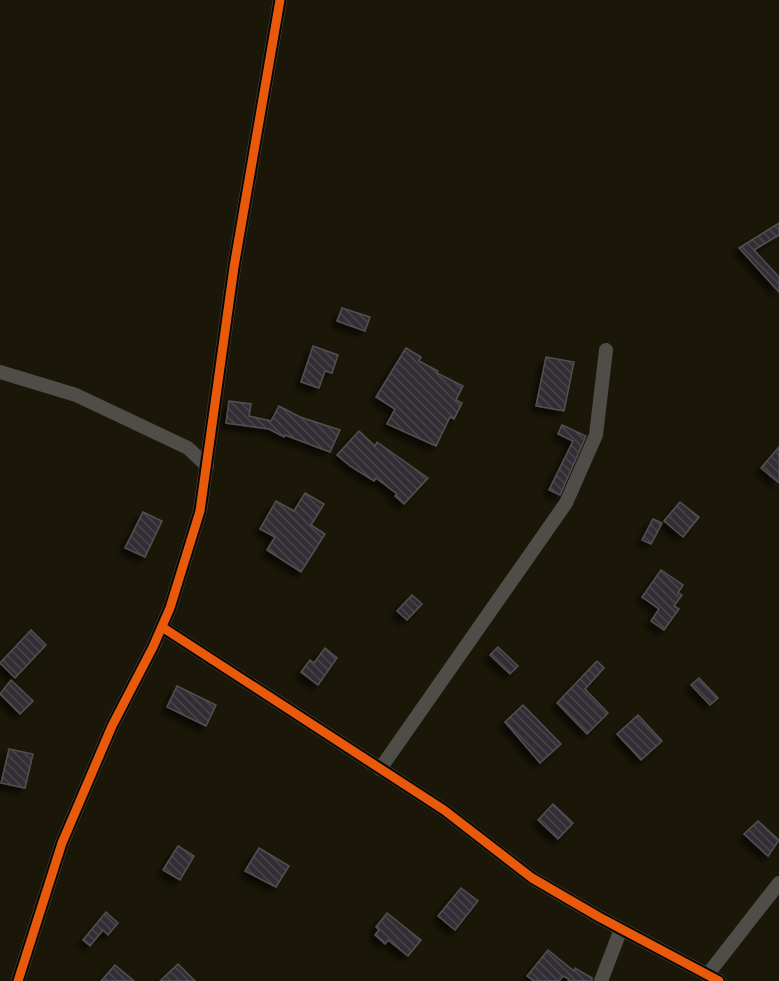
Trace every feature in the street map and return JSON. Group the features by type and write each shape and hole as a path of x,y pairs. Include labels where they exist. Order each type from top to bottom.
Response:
{"street":[{"path":"18,981 62,843 112,726 162,627 184,568 197,522 207,466 234,267 280,0"},
{"path":"380,769 566,503 596,435 606,350"},
{"path":"0,372 76,395 188,448 207,466"},
{"path":"162,627 444,810 532,878 713,977 779,883"},
{"path":"601,981 621,928"}],"building":[{"path":"779,223 779,235 754,250 779,277 779,292 739,248"},
{"path":"342,308 370,317 365,331 337,321"},
{"path":"313,346 338,355 332,373 325,371 319,388 301,382"},
{"path":"406,348 421,357 419,361 438,371 437,373 463,386 456,400 462,403 454,419 450,417 436,446 387,424 395,409 376,397"},
{"path":"546,357 574,362 564,411 536,406"},
{"path":"229,401 251,404 249,416 271,421 279,406 300,417 340,430 330,452 285,435 284,437 269,429 226,423"},
{"path":"562,425 586,436 560,495 549,490 573,441 558,434"},
{"path":"359,431 375,446 377,442 428,478 404,504 395,496 397,494 376,478 374,481 337,455"},
{"path":"779,447 779,483 761,468"},
{"path":"305,493 324,504 311,525 325,534 301,572 267,550 275,537 260,529 276,501 294,511"},
{"path":"680,502 699,517 683,537 664,521"},
{"path":"143,512 162,521 145,557 125,548"},
{"path":"653,519 662,523 651,544 642,540"},
{"path":"661,570 683,585 678,593 682,595 674,606 679,609 664,630 651,621 659,609 642,597"},
{"path":"412,595 422,604 407,620 397,611"},
{"path":"31,630 46,645 15,678 0,663"},
{"path":"498,647 518,666 510,674 490,655"},
{"path":"325,648 337,658 318,685 301,672 310,660 314,663"},
{"path":"597,661 604,668 585,689 608,713 587,734 557,703"},
{"path":"699,678 718,698 710,705 691,685"},
{"path":"11,680 33,701 20,714 0,694"},
{"path":"177,686 216,705 206,726 167,707"},
{"path":"523,705 561,744 540,763 505,722"},
{"path":"638,715 662,741 641,760 617,734"},
{"path":"9,749 33,754 25,788 1,783"},
{"path":"553,804 573,823 558,839 538,820"},
{"path":"758,821 779,840 768,856 744,834"},
{"path":"178,846 194,856 180,880 163,870"},
{"path":"259,848 289,866 276,887 245,871"},
{"path":"461,888 478,901 455,930 438,916"},
{"path":"106,912 118,923 108,935 103,930 90,946 83,940"},
{"path":"387,913 421,940 408,956 388,940 385,944 375,935 379,930 376,927"},
{"path":"548,950 574,971 575,968 592,978 592,981 568,981 569,979 563,976 559,981 534,981 527,976"},
{"path":"178,964 195,981 160,981"},
{"path":"115,965 134,981 101,981"}],"cycle path":[{"path":"18,981 62,843 112,726 153,647 170,608 200,511 234,267 280,0"},
{"path":"162,627 444,810 532,878 599,917 719,981"}]}
